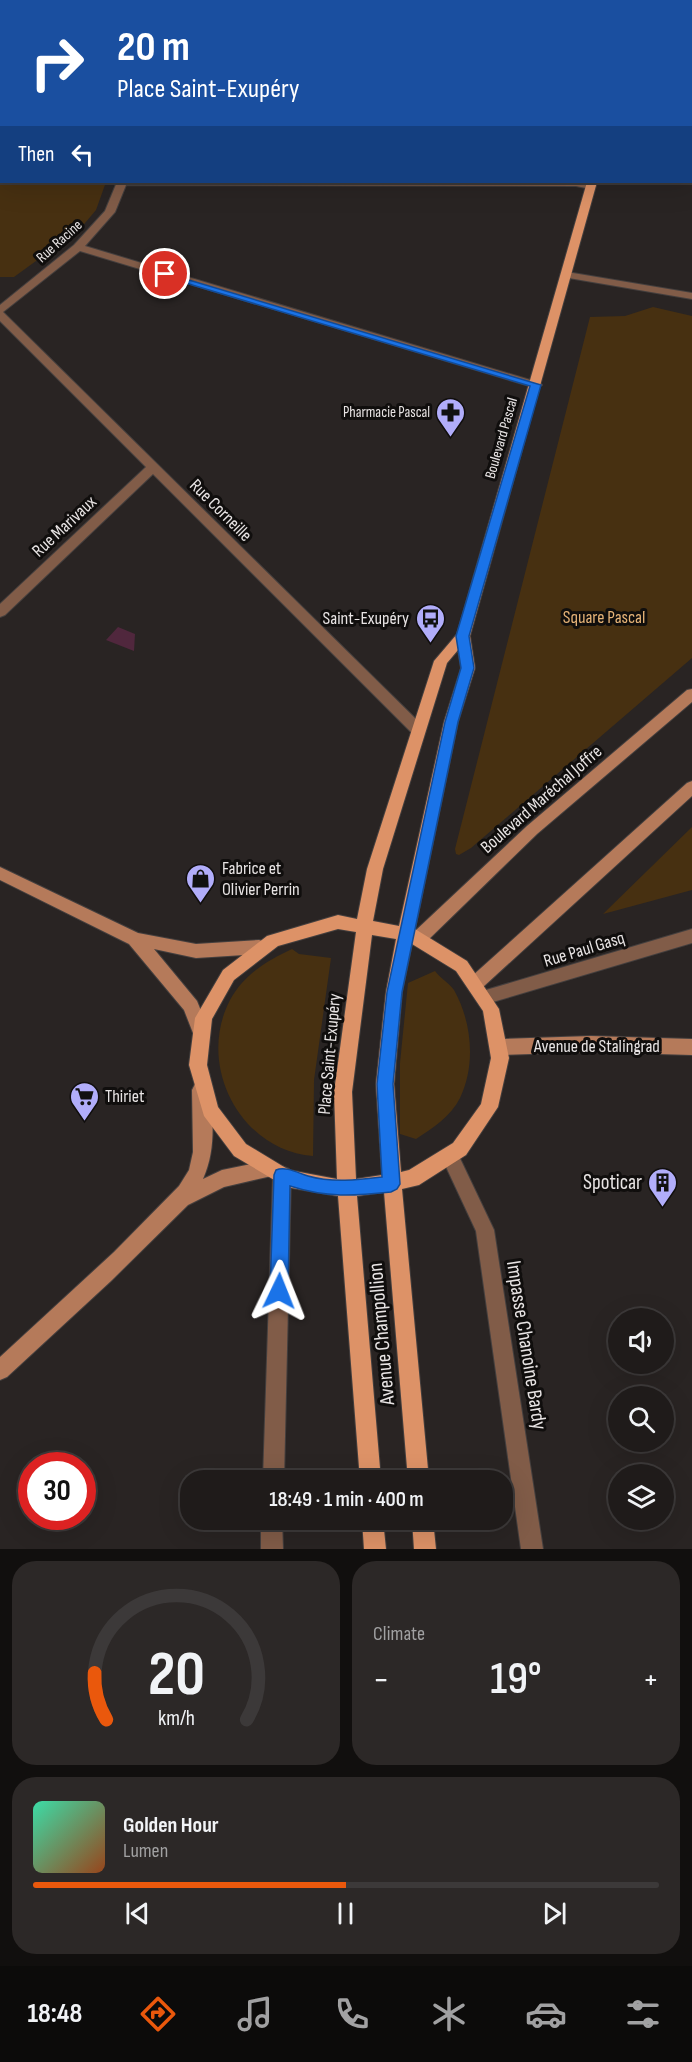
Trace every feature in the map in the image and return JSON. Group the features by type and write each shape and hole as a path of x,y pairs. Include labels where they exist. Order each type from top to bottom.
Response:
{"main road":[{"name":"Boulevard Pascal","path":"413,934 451,722 468,668 463,636 536,385 591,184"},
{"name":"Boulevard Pascal","path":"365,922 375,869 417,730 441,661 463,636"},
{"name":"Boulevard Maréchal Joffre","path":"413,934 692,694"},
{"path":"477,982 692,787"},
{"path":"0,873 135,939 196,951 259,947"},
{"path":"0,1370 96,1283 182,1198 198,1171 203,1148 201,1086 196,1054 199,1028 214,992 226,975 259,947 278,937 310,926 365,922 413,934 457,961 477,982 496,1020 501,1047 500,1077 493,1100 479,1126 450,1156 427,1170 391,1184 347,1189 311,1185 276,1172 236,1145 221,1128 208,1107 201,1086"},
{"name":"Place Saint-Exupéry","path":"347,1189 343,1092 365,922"},
{"path":"391,1184 385,1084 394,992 413,934"},
{"path":"135,939 191,1006 199,1028"},
{"name":"Avenue de Stalingrad","path":"501,1047 591,1044 692,1047"},
{"path":"182,1198 222,1179 276,1172"},
{"name":"Avenue Champollion","path":"391,1184 418,1470"},
{"name":"Avenue Champollion","path":"347,1189 369,1470"},
{"path":"374,1530 375,1549"},
{"path":"424,1530 426,1549"}],"street":[{"name":"Rue Racine","path":"0,312 78,247 110,212 122,183"},
{"path":"576,183 591,184"},
{"path":"78,247 536,385"},
{"path":"567,275 692,296"},
{"name":"Rue Corneille","path":"0,312 417,730"},
{"name":"Rue Marivaux","path":"0,612 153,467"},
{"name":"Rue Paul Gasq","path":"486,998 692,936"},
{"name":"Impasse Chanoine Bardy","path":"450,1156 485,1230 532,1549"},
{"path":"273,1470 276,1172"},
{"path":"272,1530 272,1549"}],"green space":[{"path":"0,183 106,183 96,210 80,229 14,277 0,277"},
{"name":"Square Pascal","path":"653,307 692,316 692,658 471,848 459,855 456,854 455,849 590,317 625,316"},
{"path":"692,827 692,890 603,914"},
{"path":"292,949 299,954 331,958 314,1080 313,1156 287,1150 264,1138 246,1121 231,1100 222,1076 218,1051 221,1025 230,1000 236,991 257,969"},
{"path":"435,971 454,990 460,1002 468,1030 470,1058 465,1085 452,1110 416,1139 400,1134 400,1063 408,983"}],"shaded area":[{"path":"118,627 135,634 134,651 106,640"}],"place":[{"name":"Pharmacie Pascal","path":"451,438"},
{"name":"Saint-Exupéry","path":"430,644"},
{"name":"Fabrice et Olivier Perrin","path":"201,904"},
{"name":"Thiriet","path":"84,1122"},
{"name":"Spoticar","path":"663,1208"}],"route":[{"path":"165,274 536,385 463,636 468,668 451,722 394,992 385,1084 391,1184 347,1189 311,1185 282,1175 279,1291"}]}
